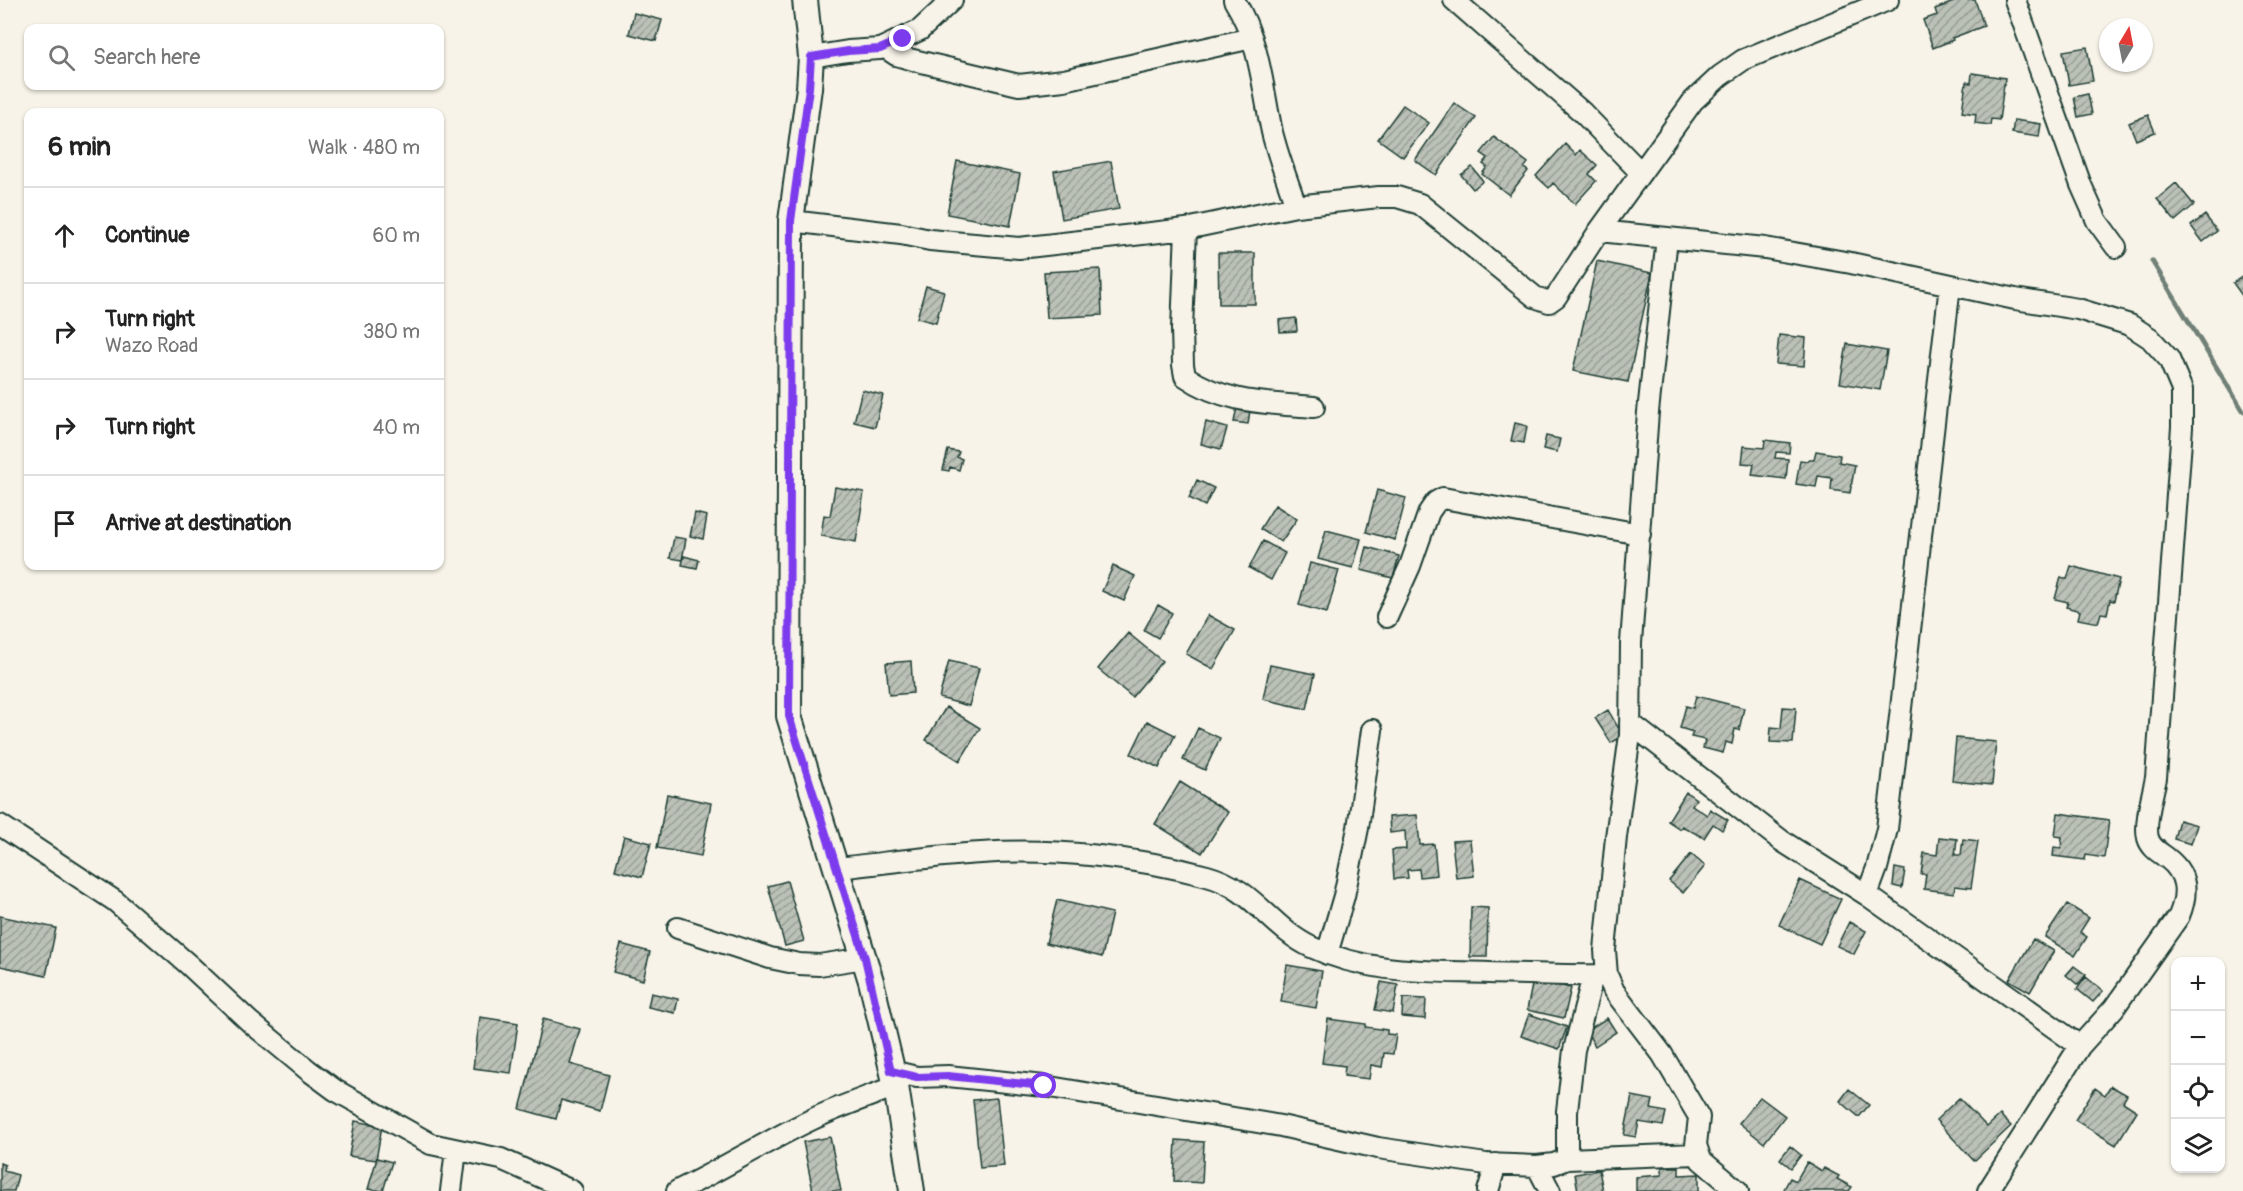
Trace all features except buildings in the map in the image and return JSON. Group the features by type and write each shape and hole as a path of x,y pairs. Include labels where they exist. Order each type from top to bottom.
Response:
{"main road":[{"path":"805,0 811,57 791,221 789,716 865,958 894,1079 912,1191"}],"street":[{"path":"811,57 884,47 920,30 943,11 952,0"},
{"path":"1234,0 1247,21 1261,65 1273,133 1296,206"},
{"path":"1454,0 1582,112 1641,172"},
{"path":"791,221 901,234 930,240 1019,248 1185,229 1296,206 1396,197 1420,204 1544,302 1556,297 1599,231 1693,101 1720,76 1743,60 1888,0"},
{"path":"2015,0 2081,185 2097,220 2116,247"},
{"path":"884,47 896,55 913,60 1019,85 1064,80 1252,38"},
{"path":"1185,229 1182,329 1185,376 1201,387 1229,398 1314,407"},
{"path":"1599,231 1766,248 2078,309 2130,325 2151,338 2169,359 2182,390 2182,427 2156,778 2147,832 2152,847 2172,862 2179,871 2187,891 2179,916 2114,1008 2080,1046 1988,1191"},
{"path":"1567,1159 1567,1111 1574,1050 1600,976 1605,950 1630,723 1631,643 1650,390 1667,238"},
{"path":"1867,895 1887,829 1950,285"},
{"path":"1387,617 1410,566 1429,512 1436,502 1443,498 1640,534"},
{"path":"1630,723 1782,841 1867,895 2080,1046"},
{"path":"1327,954 1344,896 1358,828 1372,730"},
{"path":"0,825 115,901 250,1022 335,1090 421,1140 443,1148 501,1159 572,1191"},
{"path":"837,868 983,853 1089,854 1173,868 1209,876 1230,884 1257,903 1302,943 1351,963 1400,970 1600,976 1662,1054 1694,1106 1699,1117 1704,1161 1715,1191"},
{"path":"678,928 770,958 799,964 819,964 865,958"},
{"path":"677,1191 704,1179 812,1119 894,1079 948,1076 1044,1086 1281,1126 1378,1148 1496,1164 1537,1166 1554,1164 1567,1159 1704,1161 1738,1191"},
{"path":"451,1191 456,1150"},
{"path":"1488,1191 1496,1164"},
{"path":"1537,1166 1550,1191"}],"waterway":[{"path":"2152,261 2243,411"}],"route":[{"path":"903,39 880,49 811,57 791,221 790,724 865,958 891,1071 917,1077 948,1076 1044,1086"}]}
